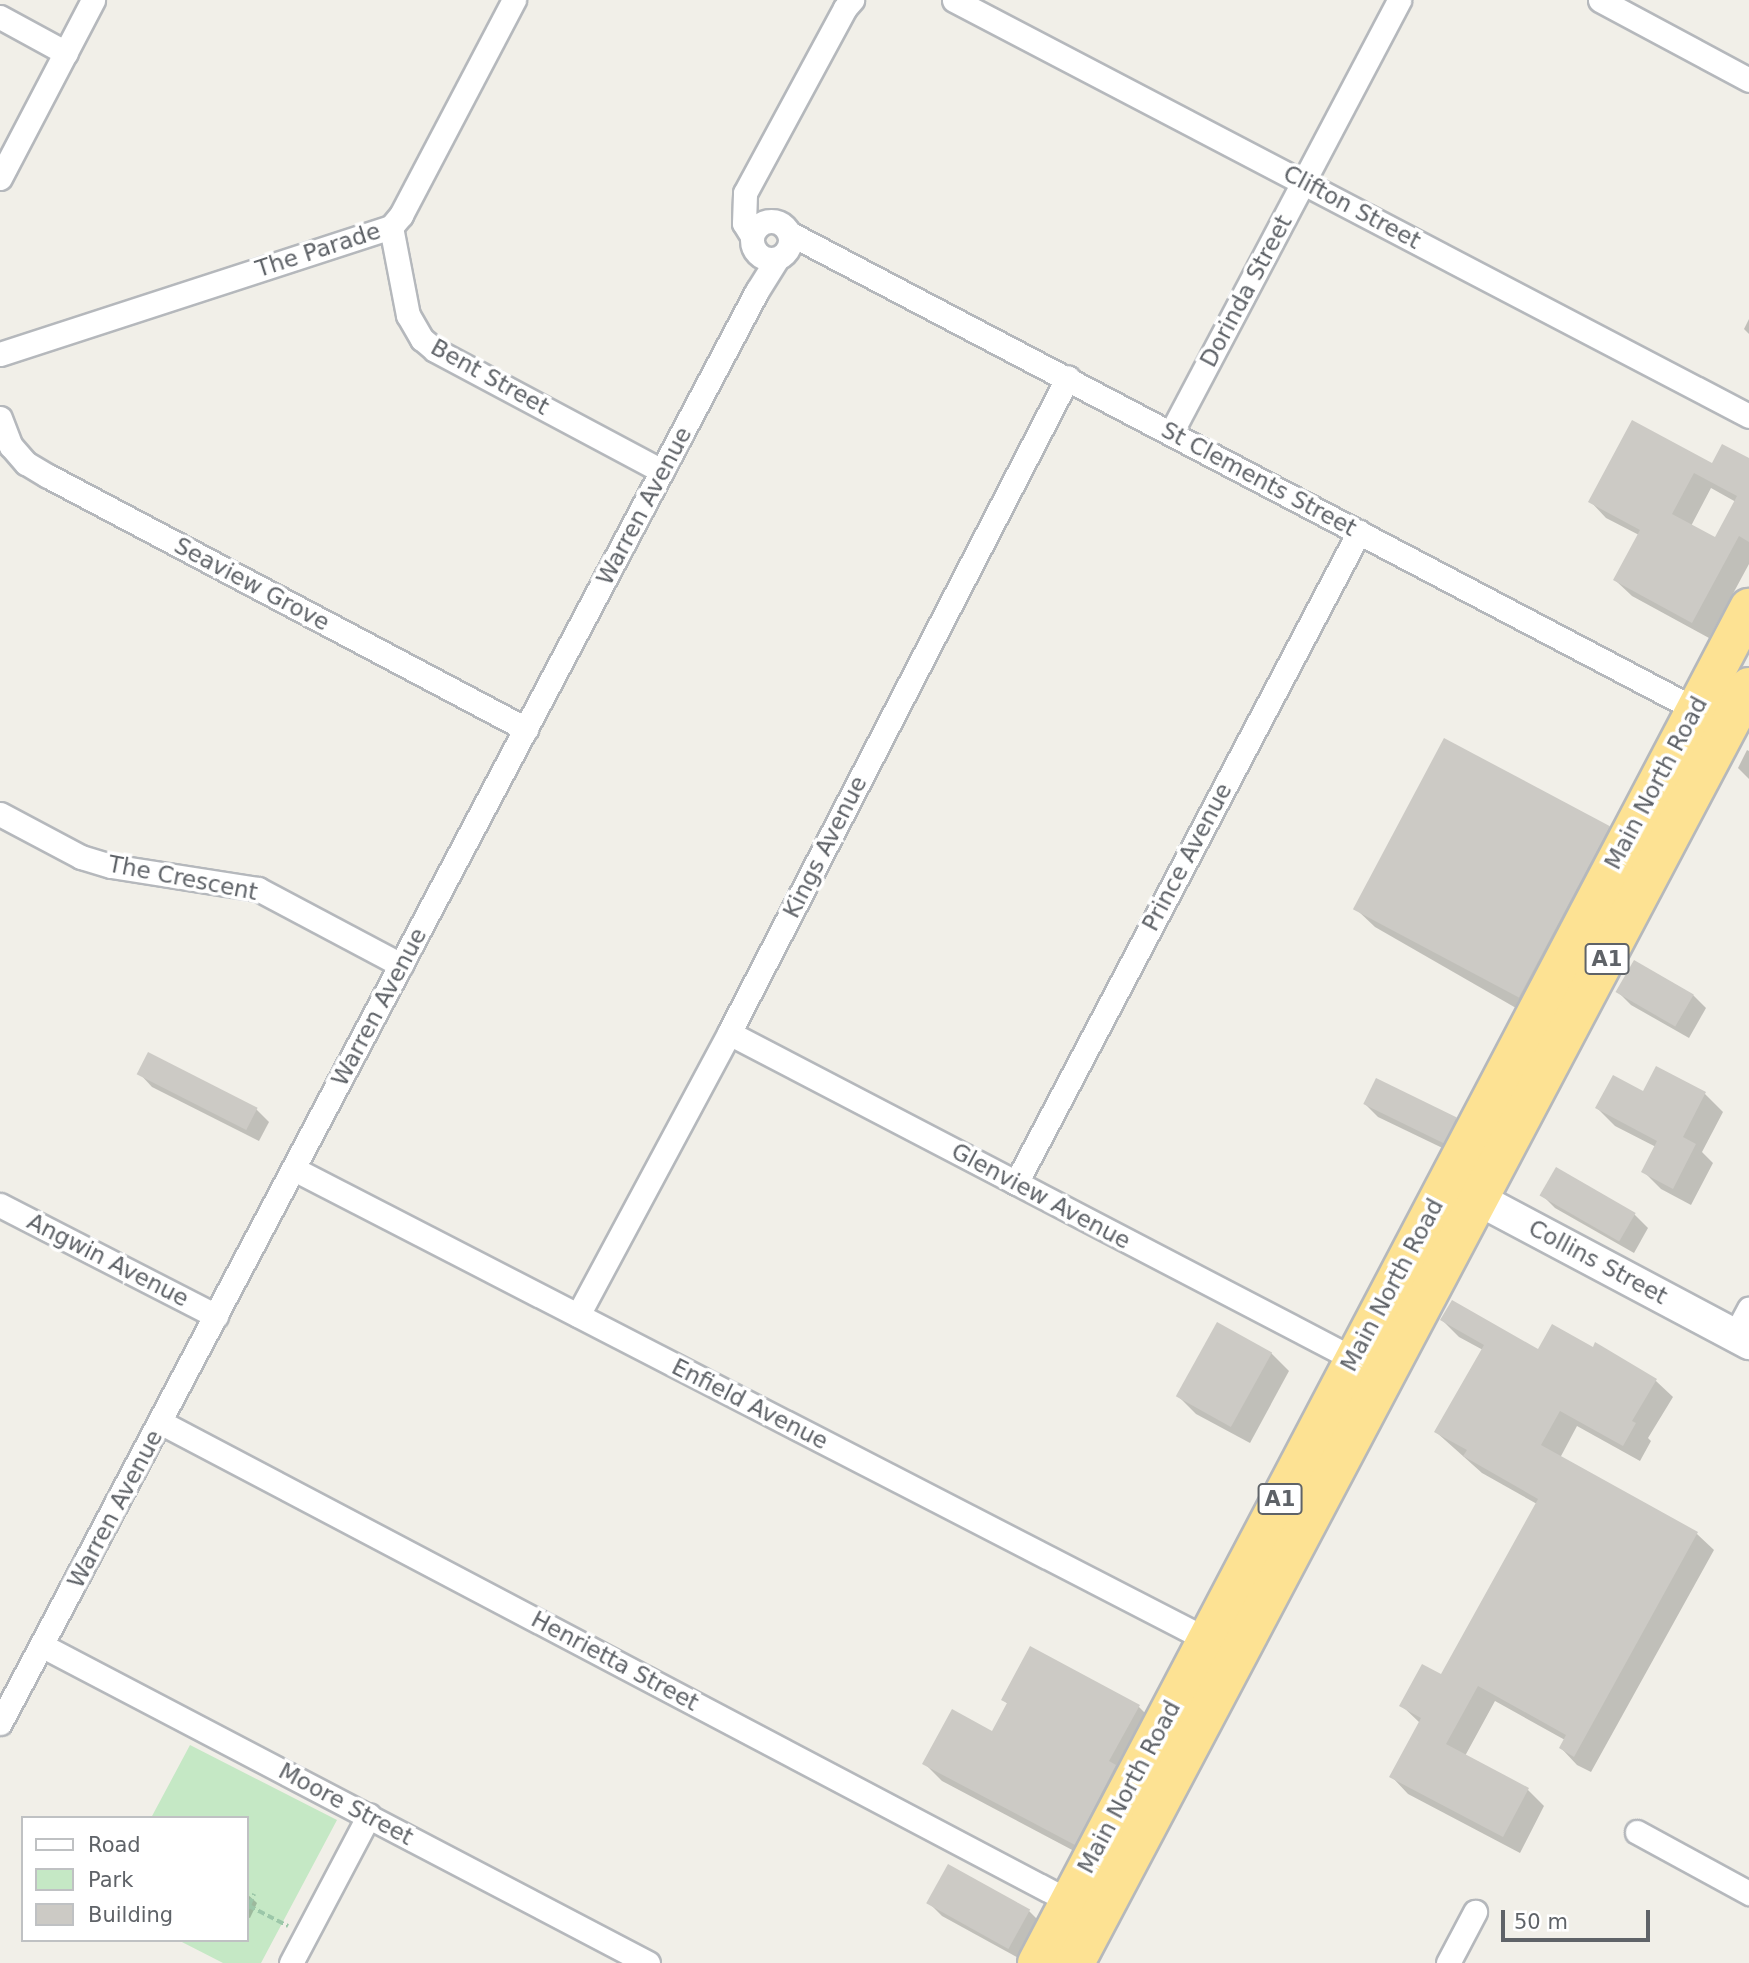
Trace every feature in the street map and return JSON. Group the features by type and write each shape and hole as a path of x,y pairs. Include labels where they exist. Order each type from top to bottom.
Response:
{"highway":[{"name":"Main North Road","path":"1075,1963 1222,1647 1369,1368 1447,1182 1695,709 1739,647 1749,608"},
{"name":"Main North Road","path":"1369,1368 1480,1200 1749,687"},
{"name":"Collins Street","path":"1447,1182 1480,1200"},
{"name":"Main North Road","path":"1037,1963 1069,1901 1222,1647"}],"street":[{"path":"0,178 93,0"},
{"name":"The Parade","path":"0,354 391,227 401,215 513,0"},
{"name":"Clifton Street","path":"954,0 1749,415"},
{"name":"Dorinda Street","path":"1171,433 1399,0"},
{"path":"1601,0 1749,80"},
{"path":"771,243 751,184 848,3"},
{"path":"0,17 66,52"},
{"name":"Bent Street","path":"391,227 408,315 422,339 435,350 662,471"},
{"name":"St Clements Street","path":"771,243 822,251 1068,377 1695,709"},
{"name":"Warren Avenue","path":"0,1723 757,291 771,243"},
{"name":"Kings Avenue","path":"578,1315 729,1033 1068,377"},
{"name":"Seaview Grove","path":"0,418 11,446 26,463 526,729"},
{"name":"Prince Avenue","path":"1016,1183 1359,531"},
{"name":"The Crescent","path":"0,814 81,857 111,866 258,889 401,965"},
{"name":"Glenview Avenue","path":"729,1033 1369,1368"},
{"name":"Enfield Avenue","path":"294,1169 1222,1647"},
{"name":"Collins Street","path":"1480,1200 1744,1329"},
{"name":"Angwin Avenue","path":"0,1205 216,1316"},
{"name":"Henrietta Street","path":"160,1422 1069,1901"},
{"name":"Moore Street","path":"43,1646 648,1963"},
{"path":"291,1963 369,1815"},
{"path":"1637,1832 1749,1893"},
{"path":"1448,1963 1475,1912"}],"path":[{"path":"254,1894 248,1908 306,1935"}],"green space":[{"path":"190,1745 337,1820 261,1963 223,1963 182,1942 248,1942 248,1816 152,1816"}],"building":[{"path":"1632,420 1712,463 1722,444 1749,458 1749,542 1739,536 1692,623 1613,580 1640,530 1588,502","holes":["1694,473 1737,496 1715,537 1672,514"]},
{"path":"1444,738 1610,826 1519,998 1353,909"},
{"path":"1634,960 1694,995 1675,1027 1616,992"},
{"path":"148,1052 258,1108 246,1130 137,1074"},
{"path":"1656,1066 1706,1092 1683,1137 1696,1144 1673,1189 1641,1172 1657,1141 1595,1108 1613,1075 1643,1091"},
{"path":"1376,1078 1457,1117 1444,1144 1363,1104"},
{"path":"1556,1167 1636,1213 1619,1242 1540,1196"},
{"path":"1452,1300 1538,1349 1552,1324 1593,1347 1595,1342 1657,1379 1632,1421 1636,1423 1623,1446 1560,1411 1541,1445 1698,1532 1574,1757 1559,1748 1566,1735 1478,1686 1446,1744 1529,1788 1503,1837 1389,1777 1421,1718 1399,1706 1422,1664 1441,1674 1538,1499 1463,1456 1467,1450 1434,1432 1484,1345 1440,1320"},
{"path":"1217,1322 1272,1353 1231,1427 1176,1396"},
{"path":"1030,1646 1140,1705 1109,1761 1116,1765 1075,1845 922,1764 952,1709 992,1731 1007,1703 1001,1700"},
{"path":"948,1864 1030,1910 1008,1949 926,1903"}]}
